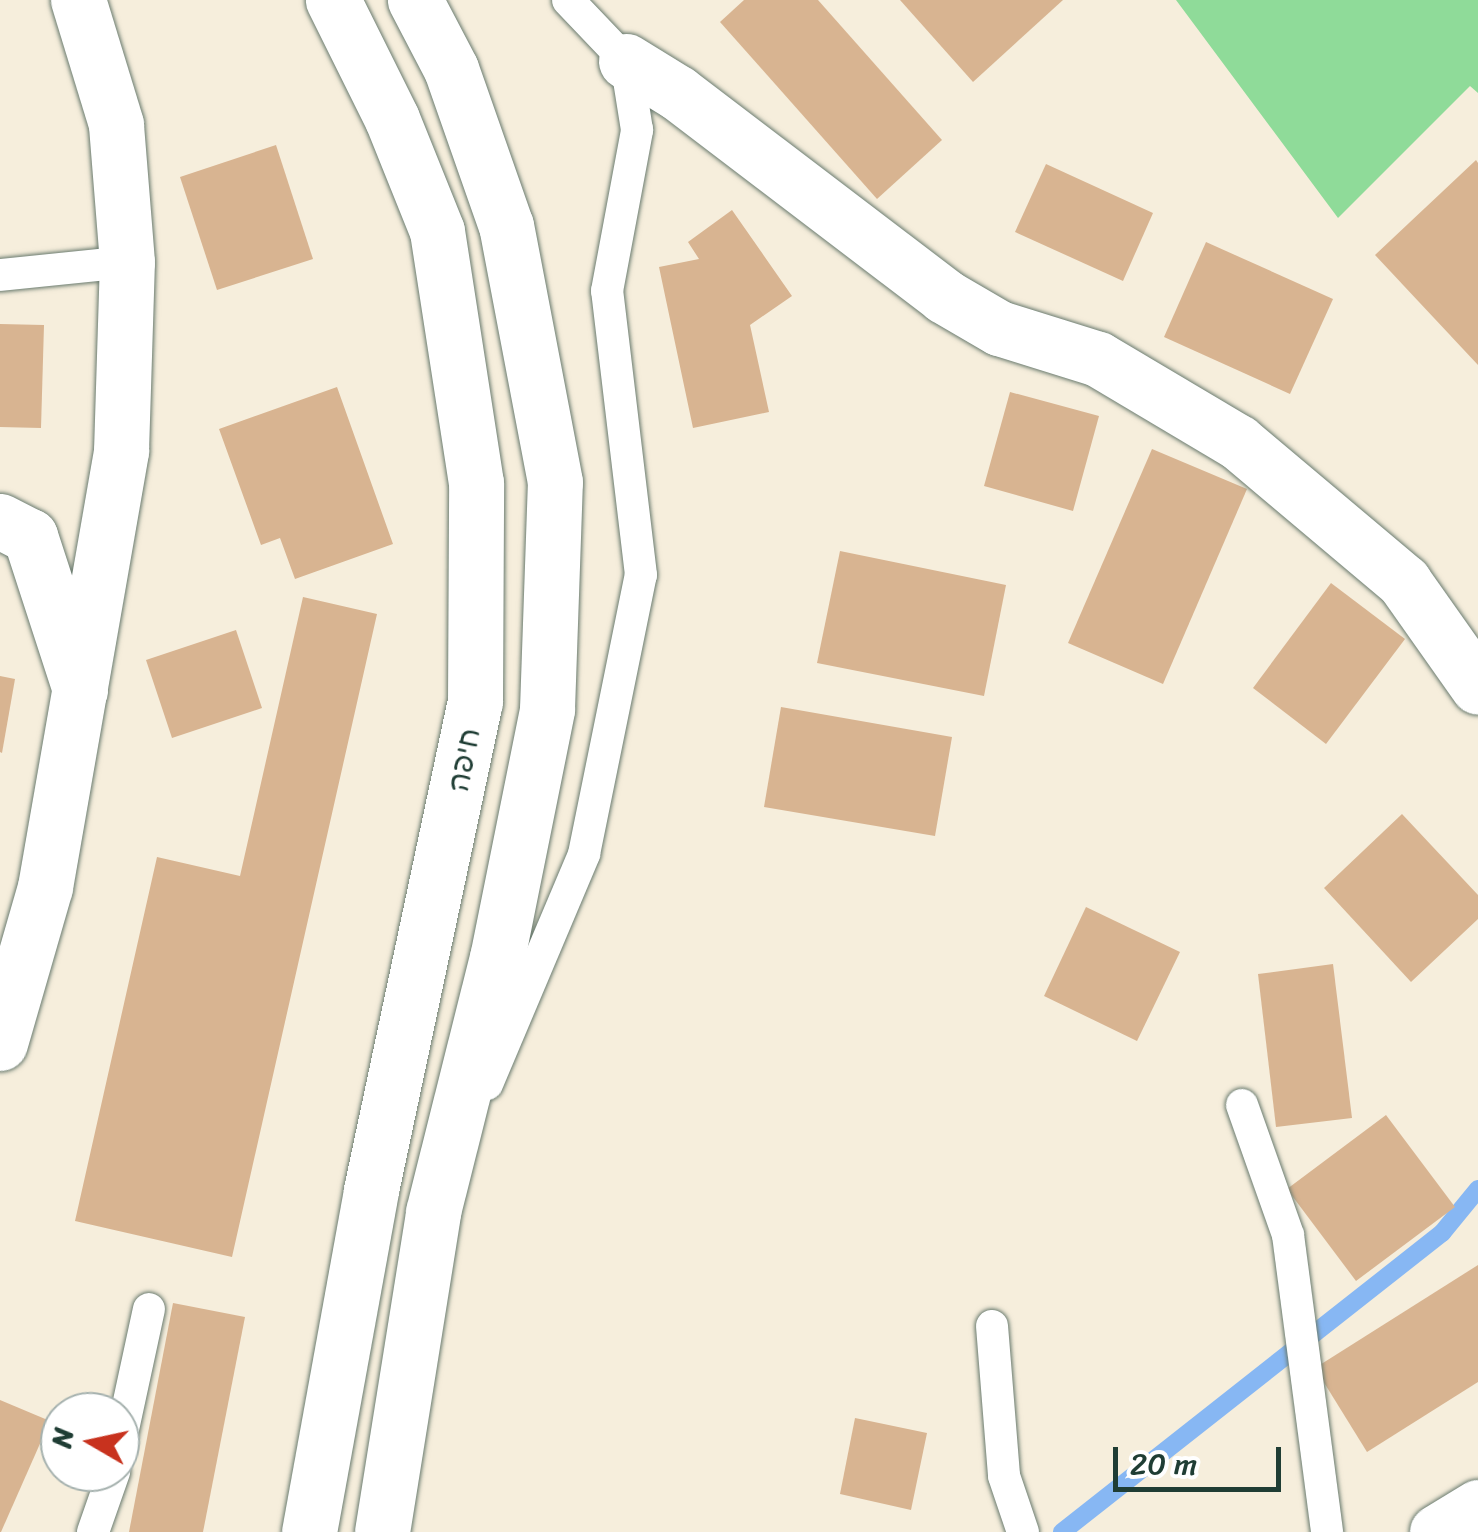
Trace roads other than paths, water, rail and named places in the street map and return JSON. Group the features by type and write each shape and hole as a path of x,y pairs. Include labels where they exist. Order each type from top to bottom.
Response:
{"main road":[{"path":"0,1044 45,888 121,451 128,262 116,124 78,0"},
{"name":"חיפה","path":"309,1532 371,1190 475,702 476,483 437,231 392,119 332,0"},
{"path":"382,1532 433,1212 497,958 547,709 555,482 506,226 451,69 414,0"},
{"path":"626,62 678,92 944,296 999,328 1098,359 1238,442 1404,582 1478,687"},
{"path":"0,520 30,536 50,614 81,693"},
{"path":"1436,1532 1478,1507"}],"lane":[{"path":"433,1212 584,854 641,576 607,291 637,130 626,62 568,0"},
{"path":"0,276 128,262"},
{"path":"1242,1106 1288,1235 1327,1532"},
{"path":"131,1392 149,1309"},
{"path":"992,1326 1004,1476 1024,1532"},
{"path":"93,1532 107,1492"}],"waterway":[{"path":"1062,1532 1442,1233 1478,1189"}]}
